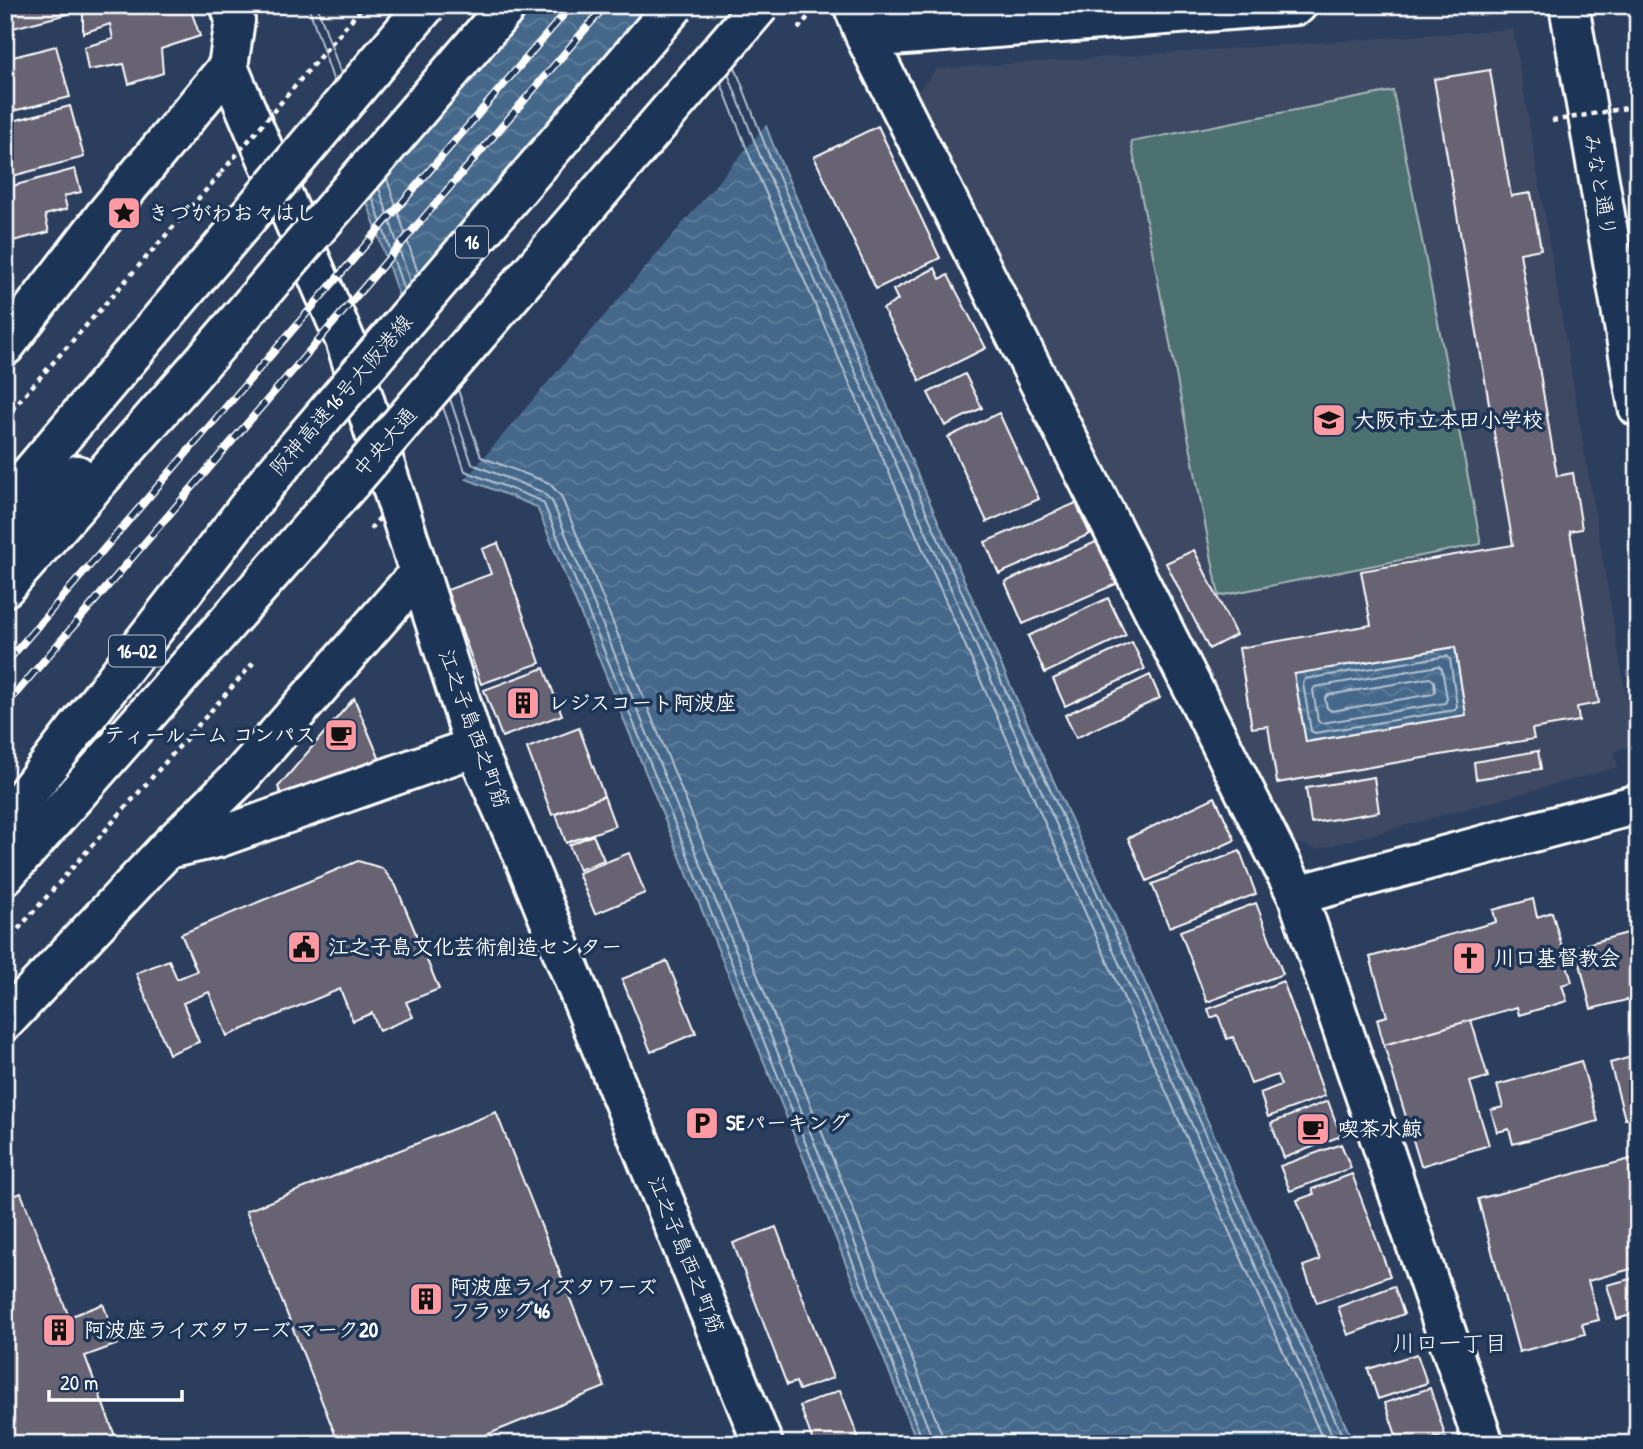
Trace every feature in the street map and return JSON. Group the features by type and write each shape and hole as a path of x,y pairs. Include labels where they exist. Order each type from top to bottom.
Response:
{"main road":[{"path":"5,346 107,212 228,67 236,20 230,5"},
{"path":"5,504 426,5"},
{"path":"5,587 192,374 508,5"},
{"name":"阪神高速16号大阪港線","path":"5,784 269,480 674,5"},
{"name":"中央大通","path":"5,875 352,481 760,5"},
{"path":"860,22 895,5"},
{"path":"860,22 1297,5"},
{"name":"みなと通り","path":"1569,5 1638,407"},
{"path":"860,22 1297,895 1484,1444"},
{"name":"江之子島西之町筋","path":"228,67 345,340 475,747 523,855 763,1444"},
{"path":"5,538 192,374"},
{"name":"16-02","path":"5,822 269,480"},
{"path":"5,1021 167,849 242,776 419,573"},
{"path":"167,849 217,838 475,747"},
{"path":"1297,895 1638,804"}],"path":[{"path":"5,418 221,173 364,5"},
{"path":"1552,121 1638,106"},
{"path":"5,944 260,655"}],"shaded area":[{"name":"大阪市立本田小学校","path":"1513,29 1634,744 1614,752 1618,767 1318,849 1294,842 913,97 937,69"}],"green space":[{"path":"1393,91 1481,544 1219,596 1131,142"}],"water":[{"path":"301,5 719,5 774,147 1007,678 1354,1444 918,1444 537,507 459,476"},
{"path":"1455,647 1466,715 1306,742 1294,674"}],"pier":[{"path":"306,5 480,5 348,157 300,13"},
{"path":"686,5 722,5 768,123 463,482 457,479 409,338"}],"building":[{"path":"5,5 66,5 68,14 5,30"},
{"path":"100,5 189,5 200,36 161,49 163,73 129,84 124,64 88,70 84,47 113,39 110,24 83,33 83,9"},
{"path":"266,5 285,5 281,13"},
{"path":"56,46 70,97 5,113 5,59"},
{"path":"1490,70 1511,196 1531,193 1541,249 1520,253 1557,476 1573,473 1582,529 1570,531 1599,703 1577,707 1579,721 1532,729 1534,739 1277,783 1268,726 1252,728 1239,648 1371,625 1361,571 1513,545 1434,79","holes":["1455,647 1466,715 1306,742 1294,674"]},
{"path":"70,106 84,157 5,178 5,123"},
{"path":"878,126 940,258 876,289 814,157"},
{"path":"75,169 81,192 64,196 67,209 45,215 49,232 5,243 5,188"},
{"path":"935,268 940,279 948,275 986,348 920,381 883,309 898,300 893,290"},
{"path":"965,374 982,408 945,426 928,393"},
{"path":"999,413 1039,499 987,522 948,437"},
{"path":"1076,503 1090,534 999,574 985,542"},
{"path":"1098,541 1116,584 1023,624 1005,582"},
{"path":"498,543 540,663 481,684 447,590 491,574 482,549"},
{"path":"1194,550 1236,635 1209,649 1166,563"},
{"path":"1108,598 1126,635 1045,673 1028,636"},
{"path":"1132,642 1145,669 1065,706 1053,679"},
{"name":"レジスコート阿波座","path":"544,668 562,715 502,737 484,690"},
{"path":"1150,675 1160,698 1076,738 1065,715"},
{"path":"354,698 380,760 282,796 278,787"},
{"path":"579,728 604,796 552,815 527,748"},
{"path":"1538,751 1541,769 1476,779 1474,762"},
{"path":"1374,777 1379,812 1311,823 1306,788"},
{"path":"604,796 615,826 566,843 556,814"},
{"path":"1215,797 1235,840 1147,881 1128,838"},
{"path":"593,835 604,860 579,870 569,845"},
{"path":"1240,851 1256,894 1169,927 1152,884"},
{"path":"629,853 645,893 595,914 578,873"},
{"name":"江之子島文化芸術創造センター","path":"358,861 382,868 396,886 439,989 406,1002 413,1017 379,1031 372,1013 353,1021 340,989 227,1036 209,992 183,1003 199,1042 169,1054 136,973 169,960 177,979 197,971 181,934"},
{"path":"1533,899 1537,917 1552,912 1572,982 1562,985 1567,1001 1519,1015 1517,1007 1384,1045 1377,1019 1387,1016 1370,957 1496,922 1493,910"},
{"path":"1256,903 1283,974 1207,1002 1180,931"},
{"path":"1638,930 1638,997 1591,1009 1576,947"},
{"path":"667,961 696,1033 651,1052 622,979"},
{"path":"1283,981 1325,1096 1268,1117 1260,1093 1281,1085 1277,1075 1251,1084 1233,1037 1227,1039 1218,1015 1211,1018 1208,1009"},
{"path":"1471,1020 1488,1077 1470,1082 1489,1145 1421,1166 1384,1045"},
{"path":"1638,1055 1638,1116 1625,1119 1610,1063"},
{"path":"1581,1061 1598,1121 1513,1144 1509,1129 1497,1132 1491,1110 1503,1107 1497,1085"},
{"path":"1328,1101 1341,1136 1284,1158 1271,1123"},
{"name":"阿波座ライズタワーズ フラッグ46","path":"496,1112 605,1387 464,1444 339,1444 246,1211"},
{"path":"1341,1144 1351,1168 1290,1191 1280,1166"},
{"path":"1638,1157 1638,1267 1588,1281 1599,1320 1582,1324 1585,1334 1519,1352 1478,1199"},
{"path":"1352,1174 1390,1276 1317,1303 1303,1266 1320,1260 1297,1200 1314,1194 1312,1189"},
{"name":"阿波座ライズタワーズ マーク20","path":"21,1193 69,1317 103,1304 118,1344 85,1356 118,1444 5,1444 5,1199"},
{"path":"776,1227 833,1378 799,1390 796,1382 787,1385 733,1243"},
{"path":"1638,1277 1638,1313 1617,1319 1607,1285"},
{"path":"1394,1286 1404,1314 1348,1335 1338,1307"},
{"path":"1417,1354 1427,1383 1378,1399 1368,1369"},
{"path":"1430,1388 1445,1435 1417,1444 1399,1444 1385,1403"},
{"path":"840,1390 861,1444 814,1444 800,1406"},
{"path":"1446,1438 1448,1444 1429,1444"}],"railway":[{"path":"5,664 572,5"},
{"path":"5,706 606,5"}],"place":[{"name":"きづがわお々はし","path":"124,213"},
{"name":"大阪市立本田小学校","path":"1329,420"},
{"name":"レジスコート阿波座","path":"523,703"},
{"name":"ティールーム コンパス","path":"341,735"},
{"name":"江之子島文化芸術創造センター","path":"304,947"},
{"name":"川口基督教会","path":"1469,958"},
{"name":"SEパーキング","path":"702,1123"},
{"name":"喫茶水鯨","path":"1313,1129"},
{"name":"阿波座ライズタワーズ フラッグ46","path":"426,1299"},
{"name":"阿波座ライズタワーズ マーク20","path":"59,1330"}],"district":[{"name":"川口一丁目","path":"1450,1343"}]}
